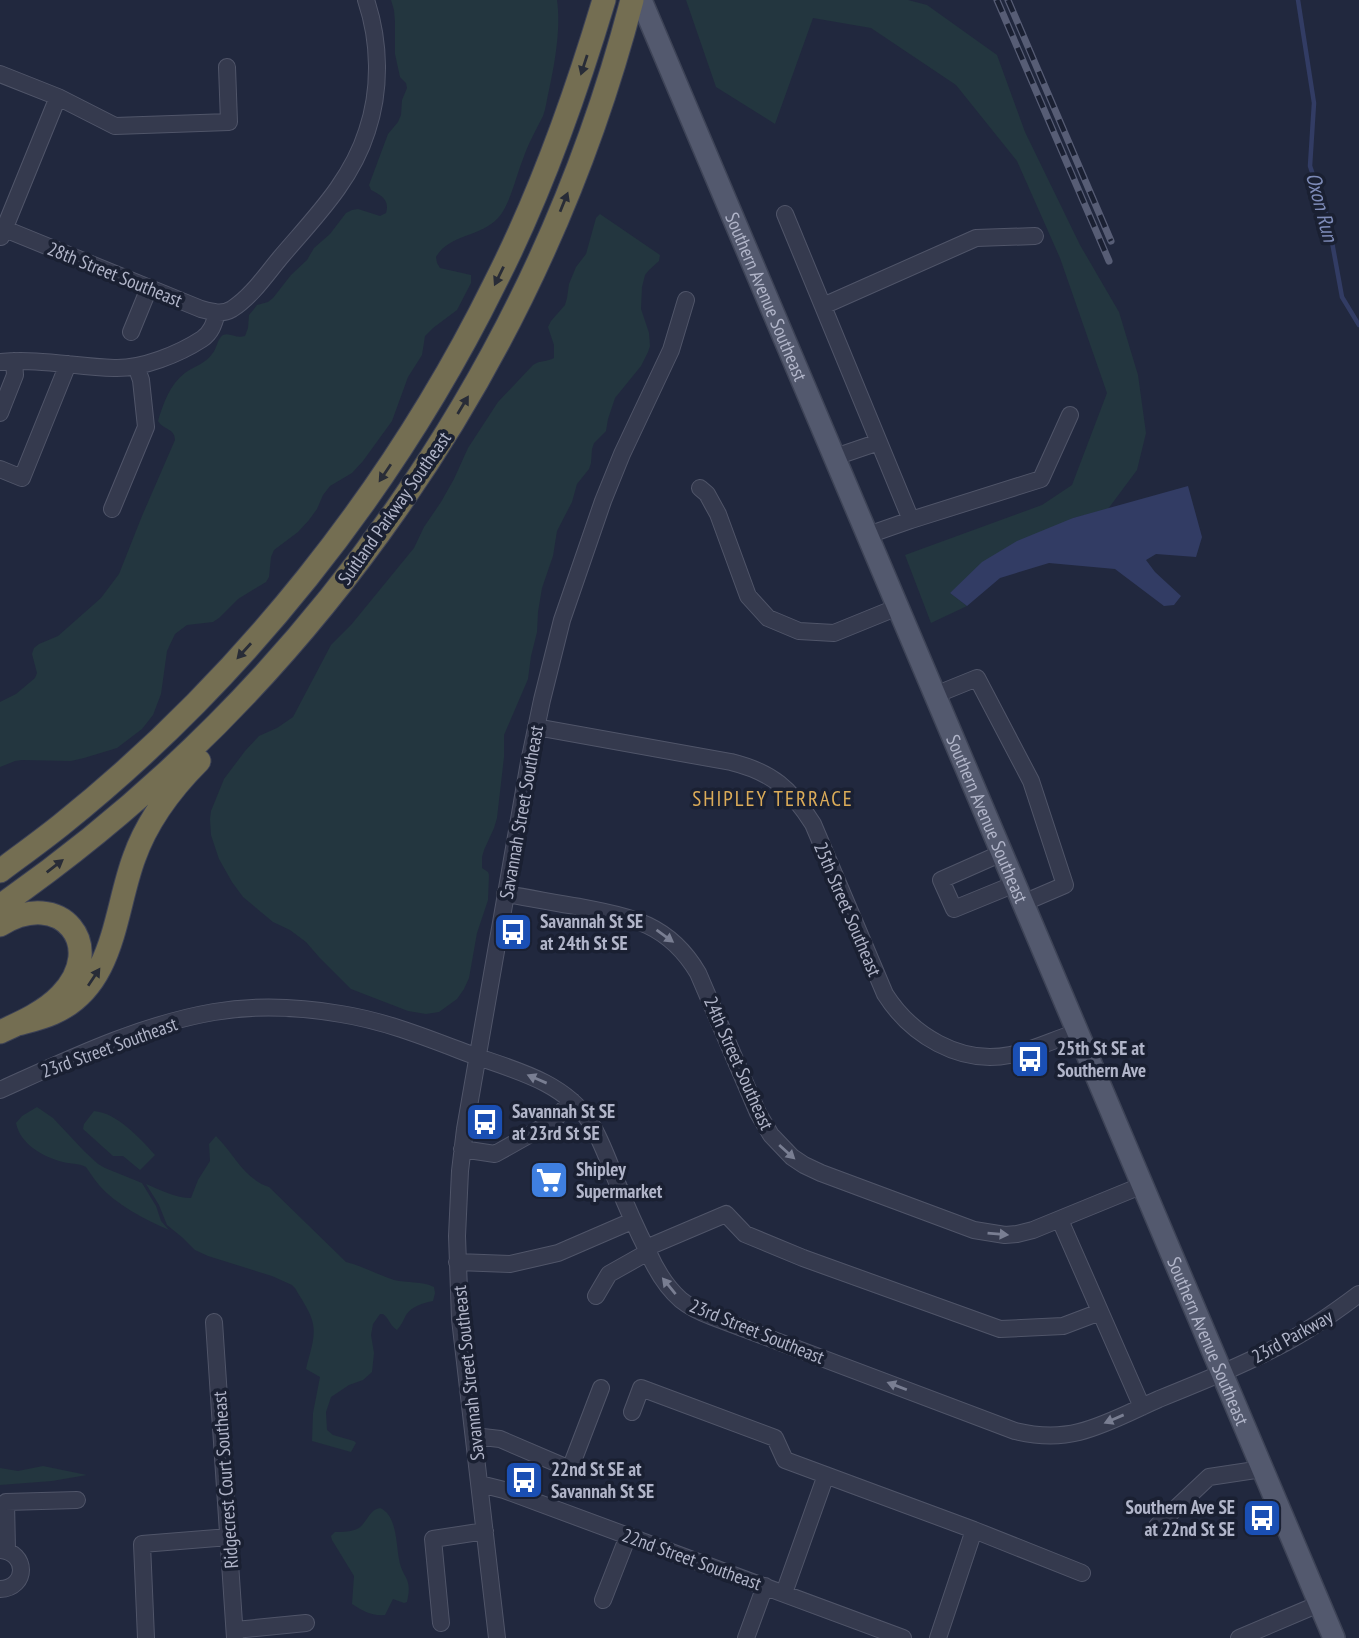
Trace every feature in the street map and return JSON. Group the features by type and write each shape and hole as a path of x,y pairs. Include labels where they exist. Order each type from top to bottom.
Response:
{"highway":[{"name":"Suitland Parkway Southeast","path":"0,871 60,826 161,737 229,667 294,594 371,492 448,371 509,254 563,126 604,0"},
{"name":"Suitland Parkway Southeast","path":"0,906 103,828 229,713 346,579 395,512 438,448 519,303 584,152 632,0"},
{"path":"9,1028 52,1014 88,986 109,949 133,861 152,819 179,782 286,670 346,579"},
{"path":"0,925 24,913 49,913 69,925 79,945 77,967 65,990 54,1002 9,1028"}],"main road":[{"name":"Southern Avenue Southeast","path":"641,0 1334,1638"}],"street":[{"path":"0,413 15,375 7,362 24,360 117,368 136,366 164,358 207,336 224,312 246,297 337,190 357,157 371,118 376,90 376,42 366,0"},
{"path":"0,74 58,97 115,126 229,122 227,67"},
{"path":"1,232 58,97"},
{"path":"785,214 911,520"},
{"name":"28th Street Southeast","path":"1,232 201,309 224,312"},
{"path":"823,306 976,238 1035,236"},
{"path":"131,332 149,288"},
{"name":"Savannah Street Southeast","path":"497,1638 460,1319 457,1236 462,1149 536,727 562,620 596,519 622,454 671,350 686,300"},
{"path":"0,469 22,478 68,364"},
{"path":"112,509 146,427 141,380 136,366"},
{"path":"868,535 1041,479 1070,415"},
{"path":"835,457 879,442"},
{"path":"700,488 707,494 718,514 748,596 768,618 799,631 834,633 898,607"},
{"path":"935,695 977,678 1031,781 1066,885 954,909 940,880 1002,853"},
{"name":"25th Street Southeast","path":"536,727 732,762 755,768 772,778 799,802 813,824 885,994 910,1024 936,1042 965,1053 1004,1056 1078,1032"},
{"name":"24th Street Southeast","path":"505,894 622,915 656,929 675,943 698,973 764,1125 783,1149 804,1165 987,1233 1017,1234 1033,1230 1143,1185"},
{"name":"23rd Street Southeast","path":"0,1090 73,1057 157,1026 215,1012 295,1009 344,1014 398,1029 544,1082 572,1101 599,1138 632,1221 659,1273 681,1300 700,1312 1015,1431 1042,1435 1079,1432 1222,1373"},
{"path":"462,1149 495,1154 552,1122 572,1101"},
{"path":"596,1296 609,1274 647,1250 726,1214 745,1234 803,1258 1000,1329 1063,1326 1100,1312"},
{"path":"1060,1220 1142,1407"},
{"path":"457,1262 510,1264 558,1253 632,1221"},
{"name":"23rd Parkway","path":"1222,1373 1282,1345 1321,1322 1359,1294"},
{"name":"Ridgecrest Court Southeast","path":"214,1322 235,1634"},
{"path":"474,1436 500,1438 570,1469 601,1388"},
{"path":"632,1412 641,1388 775,1438 785,1460 1082,1573"},
{"path":"1157,1526 1209,1477 1262,1469"},
{"path":"784,1593 826,1475"},
{"name":"22nd Street Southeast","path":"480,1484 503,1490 901,1638"},
{"path":"0,1589 12,1587 21,1575 19,1560 14,1554 3,1550 6,1503 77,1500"},
{"path":"938,1638 974,1530"},
{"path":"441,1623 433,1539 485,1531"},
{"path":"146,1638 142,1544 229,1536"},
{"path":"603,1601 628,1536"},
{"path":"746,1638 765,1587"},
{"path":"1239,1638 1319,1604"},
{"path":"235,1634 306,1623"}],"shaded area":[{"path":"391,0 557,0 557,45 545,110 525,153 506,206 491,224 449,244 436,257 440,268 471,275 471,283 457,310 425,336 422,355 408,377 392,421 363,461 352,473 330,486 309,520 274,550 266,582 238,599 213,622 187,625 175,634 167,651 161,694 153,715 142,729 117,748 84,758 71,761 22,760 0,767 0,702 16,694 35,678 37,673 32,654 34,648 58,636 101,598 119,574 175,440 173,433 158,421 175,383 214,352 223,335 245,336 249,315 257,305 273,298 346,213 358,209 380,216 386,213 386,201 371,190 369,185 388,134 401,115 402,100 407,88 400,77 395,54 395,22"},
{"path":"686,0 908,0 927,5 997,55 1025,132 1080,245 1119,312 1138,375 1146,433 1137,470 1108,509 1073,518 950,593 967,606 931,623 905,555 1042,505 1072,485 1107,393 1060,258 1017,161 956,85 871,28 813,18 775,124 716,87"},
{"path":"600,214 660,255 659,261 645,275 642,287 641,309 649,333 650,346 641,366 615,398 606,431 594,443 589,469 577,484 572,502 557,531 553,556 542,588 528,679 504,735 497,818 482,857 482,868 489,875 488,900 477,933 469,978 457,999 439,1012 426,1014 408,1011 351,989 306,942 273,922 243,897 219,859 211,835 211,811 224,779 245,751 259,736 293,717 331,645 351,625 414,548 454,479 468,448 498,402 533,365 554,358 554,345 548,327 565,305 569,284 576,267 586,254 596,218"},
{"path":"37,1107 53,1118 98,1164 142,1183 156,1206 161,1221 169,1230 113,1199 86,1167 48,1157 27,1143 16,1123"},
{"path":"94,1111 119,1121 155,1155 140,1170 123,1156 113,1156 83,1129"},
{"path":"216,1136 246,1172 269,1187 346,1262 394,1280 434,1287 433,1301 411,1309 397,1330 380,1314 373,1324 371,1335 374,1353 372,1372 363,1380 349,1385 331,1397 326,1412 327,1430 333,1435 354,1441 356,1443 351,1452 312,1441 313,1413 320,1377 306,1369 314,1329 308,1310 295,1288 272,1276 195,1250 167,1225 146,1184 174,1195 191,1198 210,1161 209,1144"},
{"path":"43,1466 87,1475 0,1485 0,1468 18,1471"},
{"path":"380,1508 393,1523 400,1566 409,1587 409,1594 407,1602 393,1599 385,1615 375,1615 352,1604 354,1576 331,1536 335,1532 359,1528 373,1511"}],"water":[{"path":"1188,486 1202,537 1196,557 1156,554 1146,560 1181,596 1174,605 1164,606 1115,569 1049,563 1000,578 967,606 950,593 982,562 1017,541 1073,518"}],"waterway":[{"name":"Oxon Run","path":"1298,0 1314,103 1310,166 1328,220 1342,297 1359,325"}],"railway":[{"path":"997,0 1109,261"},
{"path":"1008,0 1111,241"}],"place":[{"name":"Savannah St SE at 24th St SE","path":"513,932"},
{"name":"25th St SE at Southern Ave","path":"1030,1059"},
{"name":"Savannah St SE at 23rd St SE","path":"485,1122"},
{"name":"Shipley Supermarket","path":"549,1180"},
{"name":"22nd St SE at Savannah St SE","path":"524,1480"},
{"name":"Southern Ave SE at 22nd St SE","path":"1262,1518"}],"district":[{"name":"SHIPLEY TERRACE","path":"773,798"}]}
